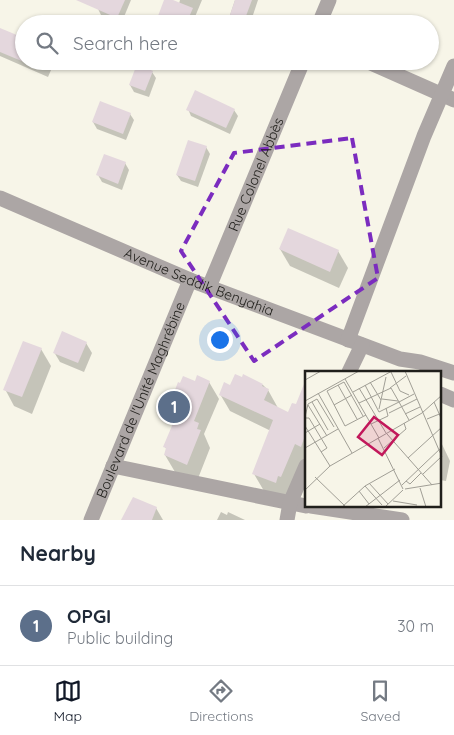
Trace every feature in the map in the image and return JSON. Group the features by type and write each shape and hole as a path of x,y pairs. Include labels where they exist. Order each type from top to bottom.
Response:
{"street":[{"path":"323,15 329,0"},
{"path":"349,371 355,342 448,97 454,66"},
{"name":"Rue Colonel Abbès","path":"209,287 300,70"},
{"path":"386,70 448,97"},
{"name":"Avenue Seddik Benyahia","path":"0,198 190,280 400,359 420,362 454,373"},
{"name":"Boulevard de l'Unité Maghrébine","path":"91,520 190,280"},
{"path":"400,359 407,371"},
{"path":"442,395 454,400"},
{"path":"113,466 305,506"},
{"path":"287,520 290,503 305,468"},
{"path":"324,508 402,520"}],"highlighted area":[{"path":"352,138 378,278 254,361 181,251 234,153"}],"building":[{"path":"76,0 125,0 118,15 110,15"},
{"path":"164,0 173,0 193,8 190,15 158,15"},
{"path":"235,0 252,0 246,15 230,15"},
{"path":"0,28 15,34 15,58 0,52"},
{"path":"135,70 153,71 145,91 129,85"},
{"path":"195,90 235,109 226,128 186,110"},
{"path":"100,101 131,113 123,134 92,122"},
{"path":"188,140 207,146 195,181 176,175"},
{"path":"104,154 126,162 118,184 96,175"},
{"path":"288,228 339,250 330,272 279,249"},
{"path":"62,331 87,342 78,363 53,353"},
{"path":"23,341 42,348 22,397 3,390"},
{"path":"235,374 242,377 243,374 269,389 264,400 288,412 292,403 296,404 305,382 305,436 301,447 295,444 281,477 278,476 276,483 252,474 273,420 219,395 224,382 230,385"},
{"path":"197,375 210,381 194,421 199,423 197,429 201,430 187,465 164,455 166,448 163,447 177,414 170,411 173,404 170,403 178,382 180,383 183,376 195,381"},
{"path":"133,497 157,507 152,520 121,520"}],"place":[{"name":"OPGI","path":"174,407"}]}
